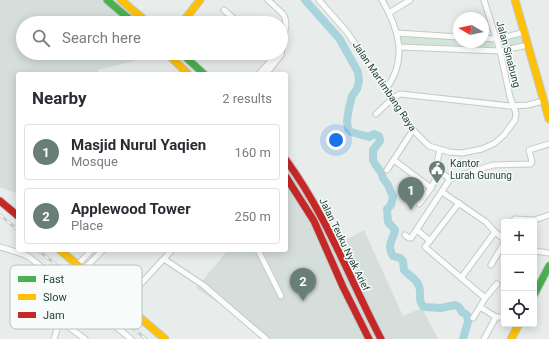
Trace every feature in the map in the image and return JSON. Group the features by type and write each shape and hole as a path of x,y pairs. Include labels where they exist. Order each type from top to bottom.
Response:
{"main road":[{"path":"107,0 126,16"},
{"path":"121,0 140,16"},
{"path":"187,16 200,0"},
{"path":"515,0 546,103"},
{"path":"520,0 549,120"},
{"path":"174,60 186,72"},
{"path":"189,60 202,72"},
{"name":"Jalan Teuku Nyak Arief","path":"288,163 301,180 323,218 359,297 381,339"},
{"name":"Jalan Teuku Nyak Arief","path":"288,180 314,222 343,288 369,339"},
{"path":"0,202 16,214"},
{"path":"63,252 78,264"},
{"path":"536,291 549,266"},
{"path":"142,319 165,339"},
{"path":"511,339 516,327"}],"street":[{"path":"268,0 283,16"},
{"name":"Jalan Martimbang Raya","path":"319,0 343,26 363,53 413,130 430,146 449,152 468,153 482,148 494,143 510,128 515,120 516,113"},
{"path":"382,0 390,13 398,33 400,47 396,72 392,82 386,89"},
{"path":"390,13 410,0"},
{"name":"Jalan Sinabung","path":"484,0 497,39 516,113"},
{"path":"224,10 231,16"},
{"path":"489,38 497,39 525,32"},
{"path":"398,33 453,37"},
{"path":"400,47 500,51 528,45"},
{"path":"261,72 271,60"},
{"path":"267,72 273,60"},
{"path":"376,114 393,98 400,94 513,106 546,103"},
{"path":"388,170 413,130"},
{"path":"405,235 411,238 450,180 493,165 531,164 532,162 529,150 549,144"},
{"path":"440,150 436,167 439,172 450,180"},
{"path":"394,160 431,188"},
{"path":"419,204 431,188 439,172"},
{"path":"442,192 486,222 501,237"},
{"path":"459,203 425,247 485,298"},
{"path":"537,219 549,215"},
{"path":"417,230 430,241"},
{"path":"461,278 495,232"},
{"path":"491,266 501,248"},
{"path":"0,249 23,254 38,265"},
{"path":"537,251 549,253"},
{"path":"78,264 90,252"},
{"path":"88,265 101,252"},
{"path":"142,283 170,252"},
{"path":"259,252 281,296"},
{"path":"164,259 203,285 266,339"},
{"path":"473,318 485,298 497,284"},
{"path":"480,307 496,318"},
{"path":"484,339 496,318 501,316"},
{"path":"54,339 57,329"},
{"path":"72,329 85,339"},
{"path":"118,329 131,339"}],"shaded area":[{"path":"0,0 121,0 139,16 16,16 16,60 138,60 98,70 98,72 16,72 16,193 0,187"},
{"path":"288,156 340,243 364,230 403,316 422,308 438,339 262,339 227,309 196,288 226,252 288,252"}],"green space":[{"path":"398,33 453,38 453,48 489,48 489,42 493,42 495,52 400,45"},
{"path":"522,35 524,44 502,50 500,40"}],"waterway":[{"path":"305,0 339,38 358,72 359,81 357,89 352,96 349,108 347,121 348,129 351,132 369,137 374,134 379,136 380,141 373,150 373,160 381,172 393,197 391,205 387,209 388,222 395,230 390,245 391,252 393,256 400,258 403,261 404,270 418,284 420,289 420,300 424,307 441,308 455,305 467,315 468,322 463,339"}],"railway":[{"path":"0,215 16,228"},
{"path":"40,252 56,265"},
{"path":"134,329 146,339"}],"traffic: fast":[{"path":"107,0 126,16"},
{"path":"189,60 202,72"},
{"path":"536,291 549,266"}],"traffic: slow":[{"path":"121,0 140,16"},
{"path":"187,16 200,0"},
{"path":"515,0 549,119"},
{"path":"174,60 186,72"},
{"path":"62,252 78,265"},
{"path":"142,320 165,339"},
{"path":"511,339 517,327"}],"traffic: jam":[{"path":"288,163 301,181 326,225 381,339"},
{"path":"288,180 314,221 343,287 369,339"},
{"path":"0,201 16,214"}],"place":[{"name":"Kantor Lurah Gunung","path":"437,184"},
{"name":"Masjid Nurul Yaqien","path":"411,210"},
{"name":"Applewood Tower","path":"303,301"}]}
